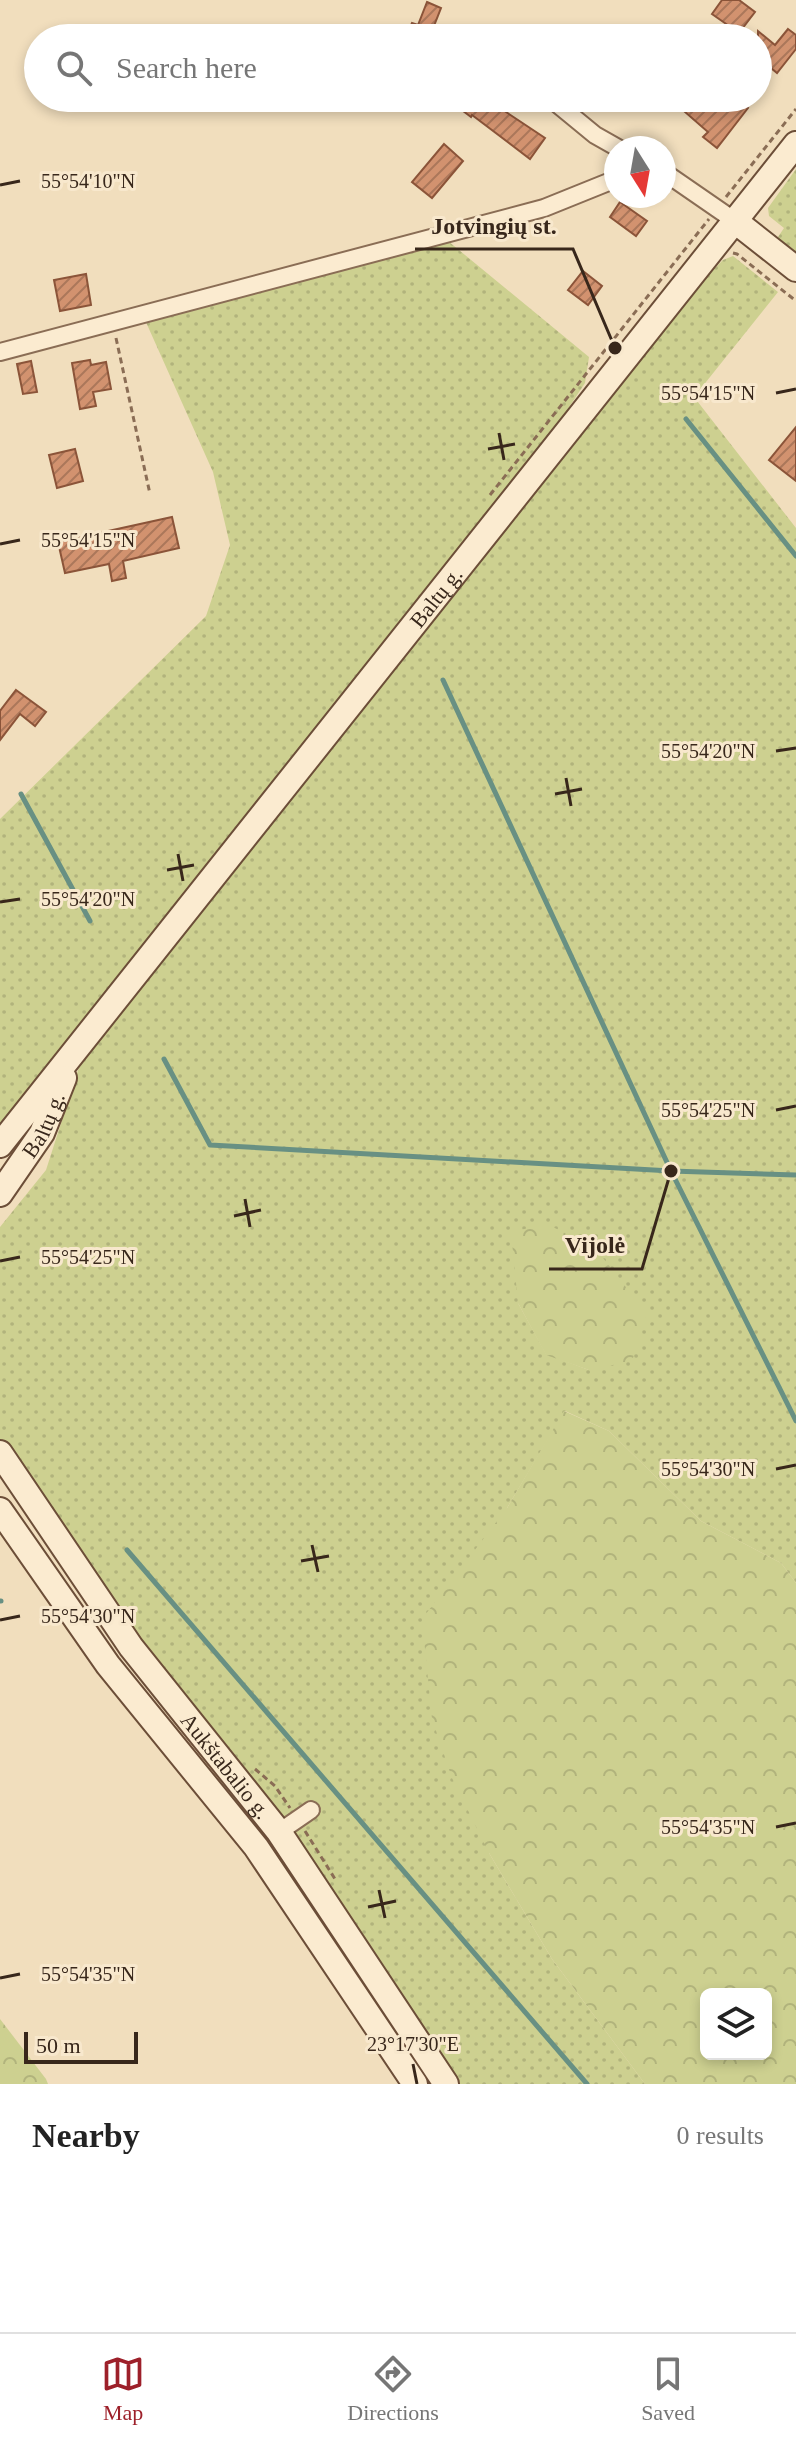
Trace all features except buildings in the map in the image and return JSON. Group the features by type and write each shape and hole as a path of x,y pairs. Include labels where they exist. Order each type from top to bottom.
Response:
{"main road":[{"name":"Baltų g.","path":"0,1145 796,144"},
{"path":"735,221 796,269"},
{"name":"Baltų g.","path":"0,1194 42,1133 76,1050"},
{"name":"Aukštabalio g.","path":"0,1453 131,1647 279,1832 446,2084"},
{"name":"Aukštabalio g.","path":"0,1510 108,1665 256,1847 415,2084"}],"street":[{"path":"567,112 604,140"},
{"path":"676,180 735,221"},
{"path":"0,352 544,208 604,184"},
{"path":"279,1832 311,1810"}],"path":[{"path":"750,264 796,301"},
{"path":"112,323 150,494"}],"green space":[{"path":"796,169 796,256 776,240 784,228 769,216 768,208"},
{"path":"448,241 589,357 585,383 546,442 0,1133 0,819 206,616 230,545 213,472 145,320"},
{"path":"733,256 778,292 694,397 796,528 796,1583 781,1563 701,1521 609,1431 565,1411 507,1508 489,1853 552,1959 645,2084 457,2084 257,1787 84,1566 0,1444 0,1227 46,1170 80,1064 711,266 715,268","holes":["518,1303 589,1370 546,1354"]},
{"path":"547,1224 596,1249 647,1314 632,1361 589,1370 546,1355 518,1303 511,1232"},
{"path":"564,1411 609,1431 701,1521 781,1563 796,1583 796,2084 645,2084 552,1959 489,1853 452,1778 432,1719 422,1619 507,1508"},
{"path":"0,2019 46,2079 48,2084 0,2084"}],"waterway":[{"path":"686,419 796,556"},
{"path":"443,680 671,1171 796,1421"},
{"path":"21,794 90,921"},
{"path":"164,1059 210,1145 796,1175"},
{"path":"127,1550 587,2084"}],"place":[{"name":"Jotvingių st.","path":"615,348"},
{"name":"Vijolė","path":"671,1171"}]}
